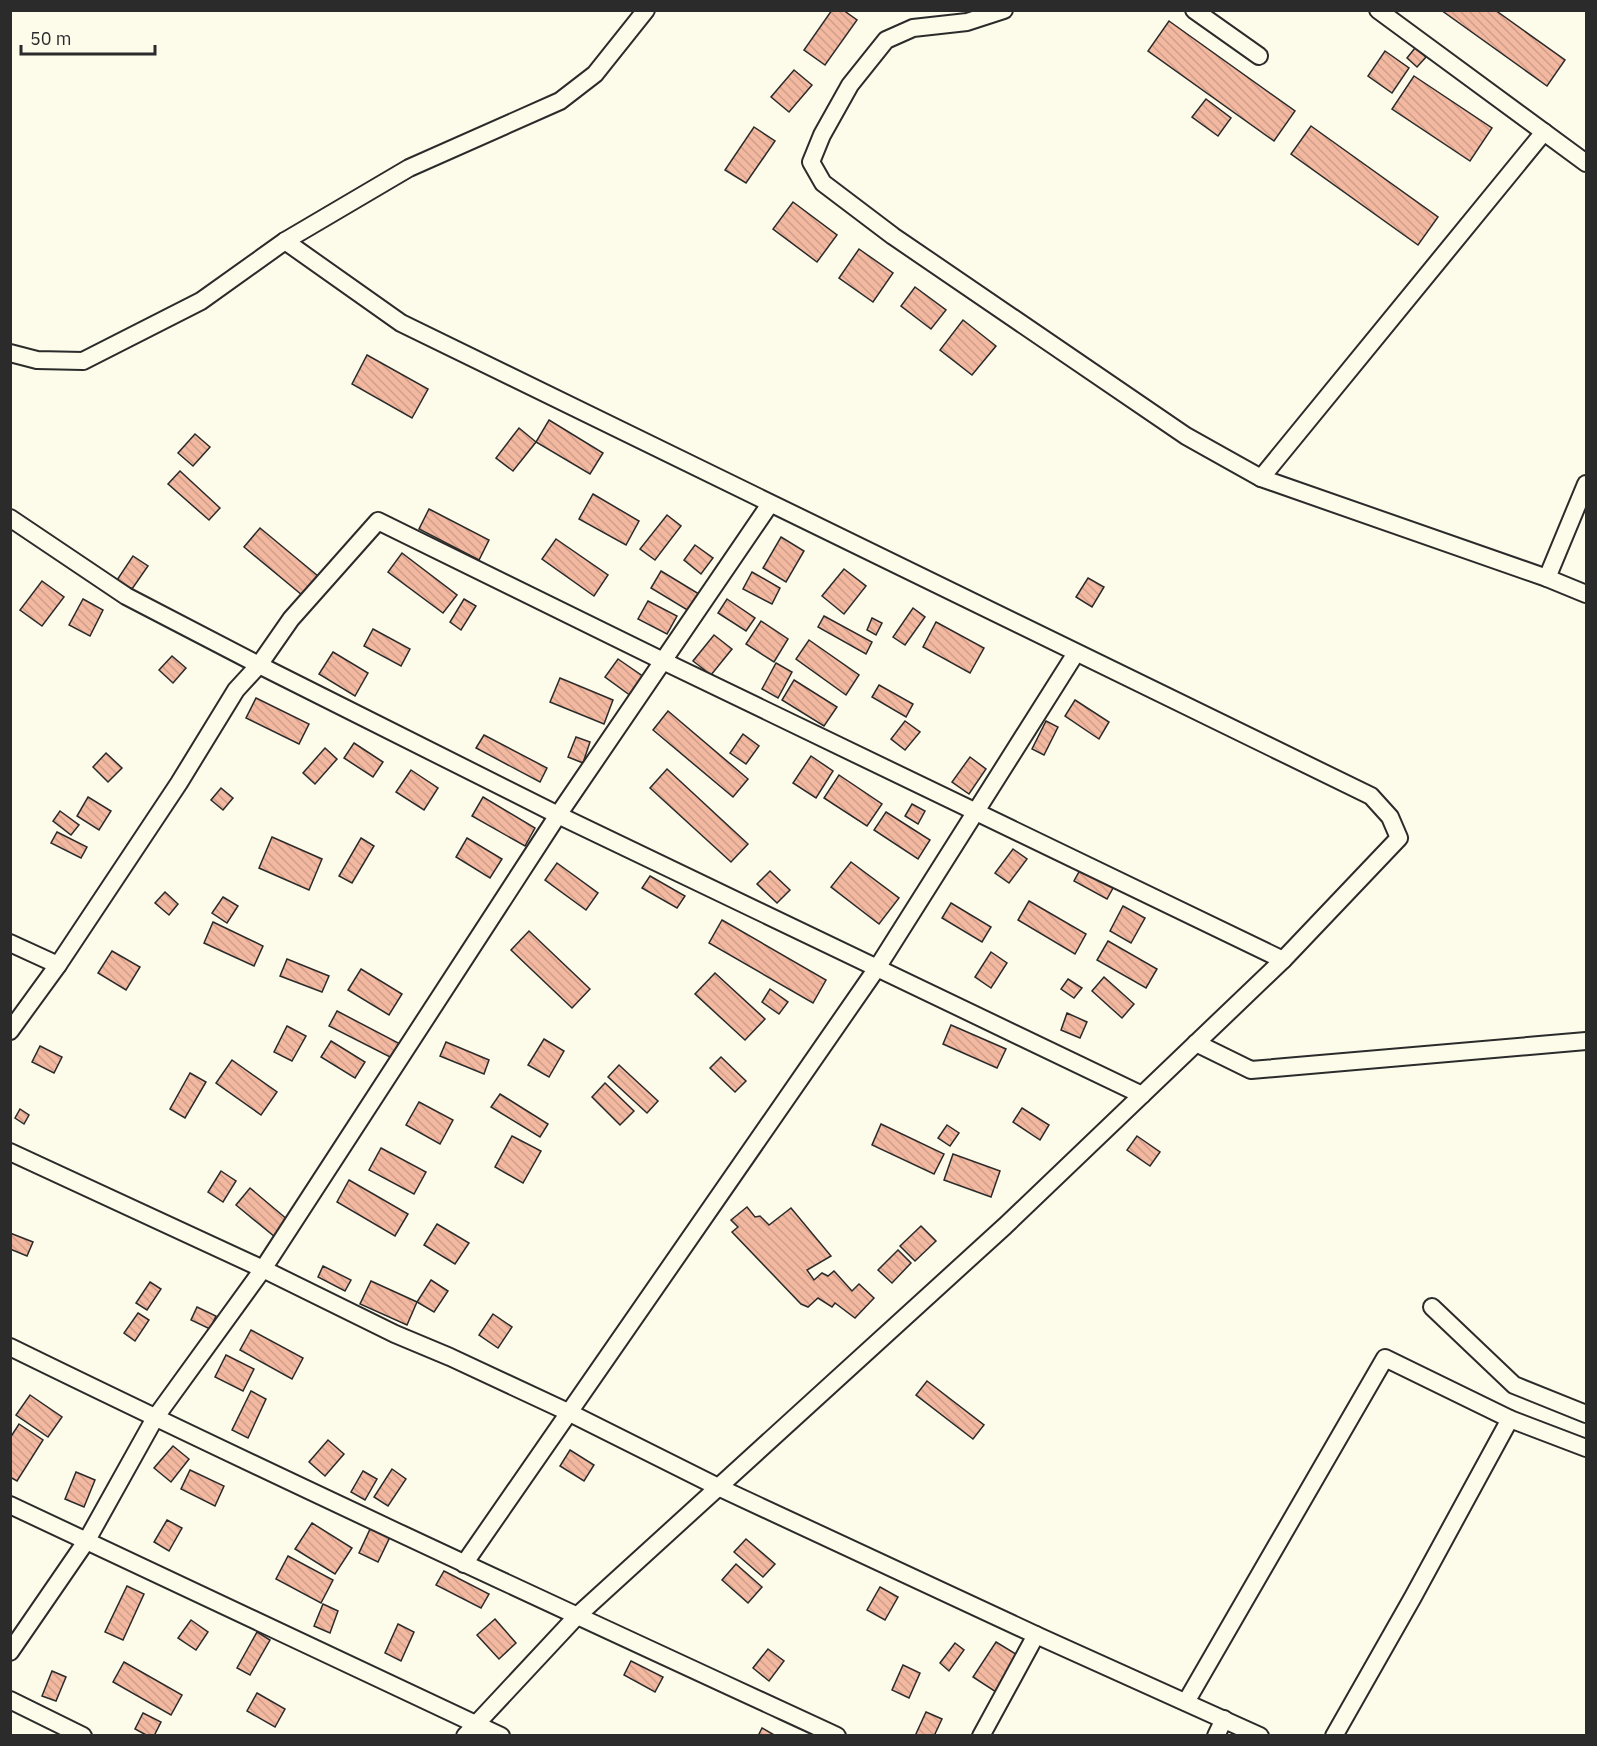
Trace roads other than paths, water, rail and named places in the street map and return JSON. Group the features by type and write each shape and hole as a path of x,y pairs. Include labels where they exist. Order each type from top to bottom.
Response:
{"street":[{"path":"10,353 37,360 83,361 201,301 285,241 409,168 560,101 595,74 646,10"},
{"path":"1004,10 967,22 913,28 886,40 850,85 822,135 811,162 823,183 893,236 1186,436 1261,478 1587,594"},
{"path":"1194,10 1259,56"},
{"path":"1378,10 1587,163"},
{"path":"1261,478 1544,132"},
{"path":"285,241 401,323 1371,796 1390,817 1399,837 1283,960 1005,1226 577,1616 471,1730"},
{"path":"1547,578 1587,484"},
{"path":"10,1652 87,1540 155,1418 263,1269 558,815 770,504"},
{"path":"10,518 126,596 259,665 558,815 1142,1095"},
{"path":"10,1031 179,783 236,690 259,665 291,619 378,521 1283,960"},
{"path":"464,1564 877,968 1076,653"},
{"path":"10,943 57,965"},
{"path":"1196,1043 1251,1070 1587,1041"},
{"path":"10,1152 263,1269 395,1334 570,1413 718,1487 1260,1736"},
{"path":"1432,1307 1514,1385 1587,1413"},
{"path":"10,1347 464,1564 837,1736"},
{"path":"1186,1702 1385,1358 1510,1419 1587,1448"},
{"path":"1334,1736 1510,1419"},
{"path":"10,1505 87,1540 471,1730 501,1736"},
{"path":"981,1736 1036,1635"},
{"path":"10,1700 83,1736"},
{"path":"1216,1736 1224,1719"}]}
